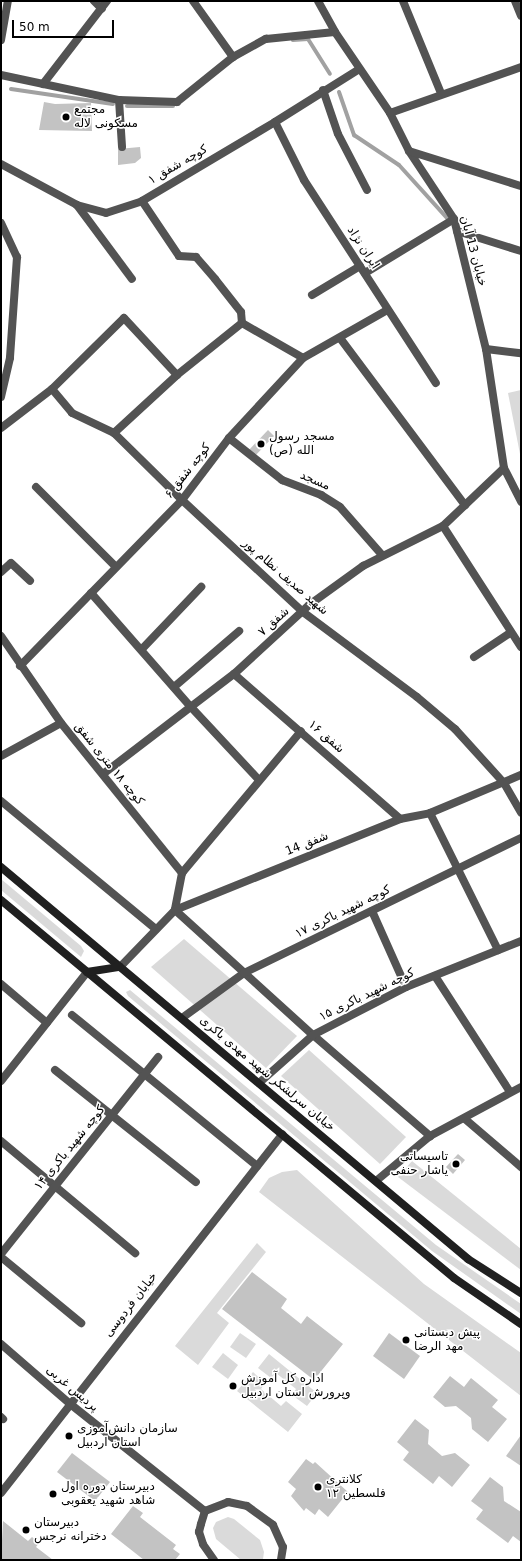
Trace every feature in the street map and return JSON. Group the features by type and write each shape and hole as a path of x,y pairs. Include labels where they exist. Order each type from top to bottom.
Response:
{"main road":[{"name":"خیابان سرلشکر شهید مهدی باکری","path":"1,867 468,1258 521,1293"},
{"path":"1,900 454,1278 521,1324"},
{"path":"87,972 120,967"}],"street":[{"path":"1,40 8,1"},
{"path":"94,1 102,9"},
{"path":"43,84 107,1"},
{"name":"خیابان 13 آبان","path":"318,1 358,70 390,112 409,151 454,219 486,349 504,468 521,502"},
{"path":"403,1 441,93"},
{"path":"515,1 521,16"},
{"path":"196,2 234,57"},
{"path":"1,75 119,100 177,102 234,57 266,39 335,32"},
{"path":"390,112 441,93 521,67"},
{"name":"کوچه شفق ۱","path":"1,164 77,205 106,213 142,201 275,122 323,90 358,70"},
{"path":"323,90 338,134 367,190"},
{"path":"119,100 122,147"},
{"name":"ایران نژاد","path":"275,122 304,180 365,273 387,310 436,383"},
{"path":"409,151 521,186"},
{"path":"142,201 179,256 196,257 215,279 241,312 242,323"},
{"path":"77,205 132,280"},
{"path":"365,273 454,219"},
{"path":"1,224 17,257 10,358 1,397"},
{"path":"457,231 521,251"},
{"path":"312,295 360,266"},
{"name":"کوچه شفق ۶","path":"20,666 182,500 229,438 303,358 387,310"},
{"path":"1,428 52,389 124,318 177,375"},
{"path":"242,323 303,358"},
{"path":"114,433 177,375 242,323"},
{"path":"340,338 465,505"},
{"path":"486,349 521,353"},
{"path":"1,356 10,358"},
{"name":"شهید صدیف نظام پور","path":"52,389 72,412 114,433 182,500 303,612 434,711 455,729 504,783 521,812"},
{"name":"مسجد","path":"229,438 282,480 321,495 340,507 382,555"},
{"name":"شفق ۷","path":"104,774 190,706 234,674 303,612 363,566 382,555 443,526 504,468"},
{"path":"36,488 116,567"},
{"path":"443,526 510,633 521,647"},
{"path":"1,572 11,563 30,581"},
{"path":"142,649 201,587"},
{"path":"91,593 142,649 190,706 259,780"},
{"path":"174,687 239,631"},
{"path":"474,657 510,633"},
{"name":"کوچه ۱۸ متری شفق","path":"1,636 20,666 61,723 104,774 182,873"},
{"name":"شفق ۱۶","path":"234,674 400,819"},
{"path":"2,752 61,723"},
{"path":"301,731 182,873 175,910 313,1035 430,1136"},
{"name":"شفق 14","path":"120,967 175,910 400,819 430,813 521,775"},
{"path":"1,801 156,929"},
{"path":"430,813 498,950"},
{"name":"کوچه شهید باکری ۱۷","path":"182,1018 244,973 459,870 521,838"},
{"path":"372,912 406,987"},
{"name":"کوچه شهید باکری ۱۵","path":"259,1083 313,1035 406,987 521,940"},
{"path":"1,1081 87,972"},
{"path":"435,976 510,1092"},
{"path":"1,984 47,1023"},
{"path":"72,1015 257,1166"},
{"name":"کوچه شهید باکری ۱۴","path":"1,1254 158,1057"},
{"path":"55,1070 196,1182"},
{"path":"376,1181 430,1136 465,1119 521,1087"},
{"path":"465,1119 521,1167"},
{"name":"خیابان فردوسی","path":"1,1493 69,1404 282,1134"},
{"path":"1,1141 135,1253"},
{"path":"1,1257 81,1323"},
{"name":"پردیس غربی","path":"1,1344 69,1404 205,1511"},
{"path":"214,1560 203,1544 199,1532 205,1511 228,1502 247,1506 260,1513 273,1525 279,1535 283,1547 281,1560"}],"shaded area":[{"path":"521,390 521,459 508,393"},
{"path":"1,879 81,946 84,951 81,957 1,890"},
{"path":"184,939 297,1036 266,1068 151,967"},
{"path":"130,990 436,1245 521,1304 521,1314 432,1251 128,996 126,992"},
{"path":"309,1050 406,1137 380,1164 281,1076"},
{"path":"412,1161 521,1249 521,1270 398,1177"},
{"path":"297,1170 424,1284 521,1353 521,1396 259,1192 269,1178 282,1172"},
{"path":"257,1243 266,1252 217,1313 229,1323 198,1365 175,1346"},
{"path":"240,1333 256,1344 246,1358 230,1347"},
{"path":"223,1353 238,1365 228,1379 212,1367"},
{"path":"269,1354 317,1393 307,1406 292,1395 296,1389 276,1373 271,1378 258,1368"},
{"path":"253,1372 265,1383 261,1389 281,1406 286,1401 302,1414 288,1432 237,1391"},
{"path":"228,1517 234,1519 260,1540 264,1552 263,1559 241,1560 216,1539 213,1528 216,1522"}],"building":[{"name":"مجتمع مسکونی لاله","path":"44,102 55,104 91,103 92,131 39,130"},
{"path":"140,147 141,158 135,163 118,165 118,149"},
{"name":"مسجد رسول الله (ص)","path":"268,430 274,436 254,457 248,451"},
{"name":"تاسیساتی یاشار حنفی","path":"458,1154 465,1160 453,1174 446,1167"},
{"path":"252,1272 287,1299 281,1308 301,1324 307,1316 343,1344 314,1380 222,1309"},
{"path":"389,1333 420,1356 404,1379 373,1356"},
{"path":"450,1376 464,1387 471,1378 498,1400 492,1407 507,1419 488,1442 472,1429 471,1418 456,1406 445,1407 433,1397"},
{"path":"415,1419 429,1430 428,1444 442,1456 455,1453 470,1465 452,1487 439,1476 433,1484 403,1460 409,1452 397,1442"},
{"path":"521,1435 521,1466 506,1456"},
{"path":"72,1453 110,1482 95,1501 57,1472"},
{"name":"کلانتری ۱۲ فلسطین","path":"306,1459 313,1464 315,1462 348,1492 328,1517 319,1509 315,1515 306,1508 304,1511 291,1496 296,1489 288,1482"},
{"path":"490,1477 503,1487 504,1501 521,1512 521,1542 513,1536 508,1543 476,1519 483,1510 471,1501"},
{"path":"133,1506 143,1513 140,1517 176,1545 173,1549 180,1554 175,1560 144,1560 111,1534"},
{"path":"3,1521 28,1541 32,1537 39,1543 36,1547 53,1560 1,1560"}],"waterway":[{"path":"293,40 308,39 330,74"},
{"path":"11,89 113,104"},
{"path":"339,92 354,135 399,165 447,218"},
{"path":"127,106 173,106"}],"place":[{"name":"مجتمع مسکونی لاله","path":"66,117"},
{"name":"مسجد رسول الله (ص)","path":"261,444"},
{"name":"تاسیساتی یاشار حنفی","path":"456,1164"},
{"name":"پیش دبستانی مهد الرضا","path":"406,1340"},
{"name":"اداره کل آموزش وپرورش استان اردبیل","path":"233,1386"},
{"name":"سازمان دانش‌آموزی استان اردبیل","path":"69,1436"},
{"name":"کلانتری ۱۲ فلسطین","path":"318,1487"},
{"name":"دبیرستان دوره اول شاهد شهید یعقوبی","path":"53,1494"},
{"name":"دبیرستان دخترانه نرجس","path":"26,1530"}]}
